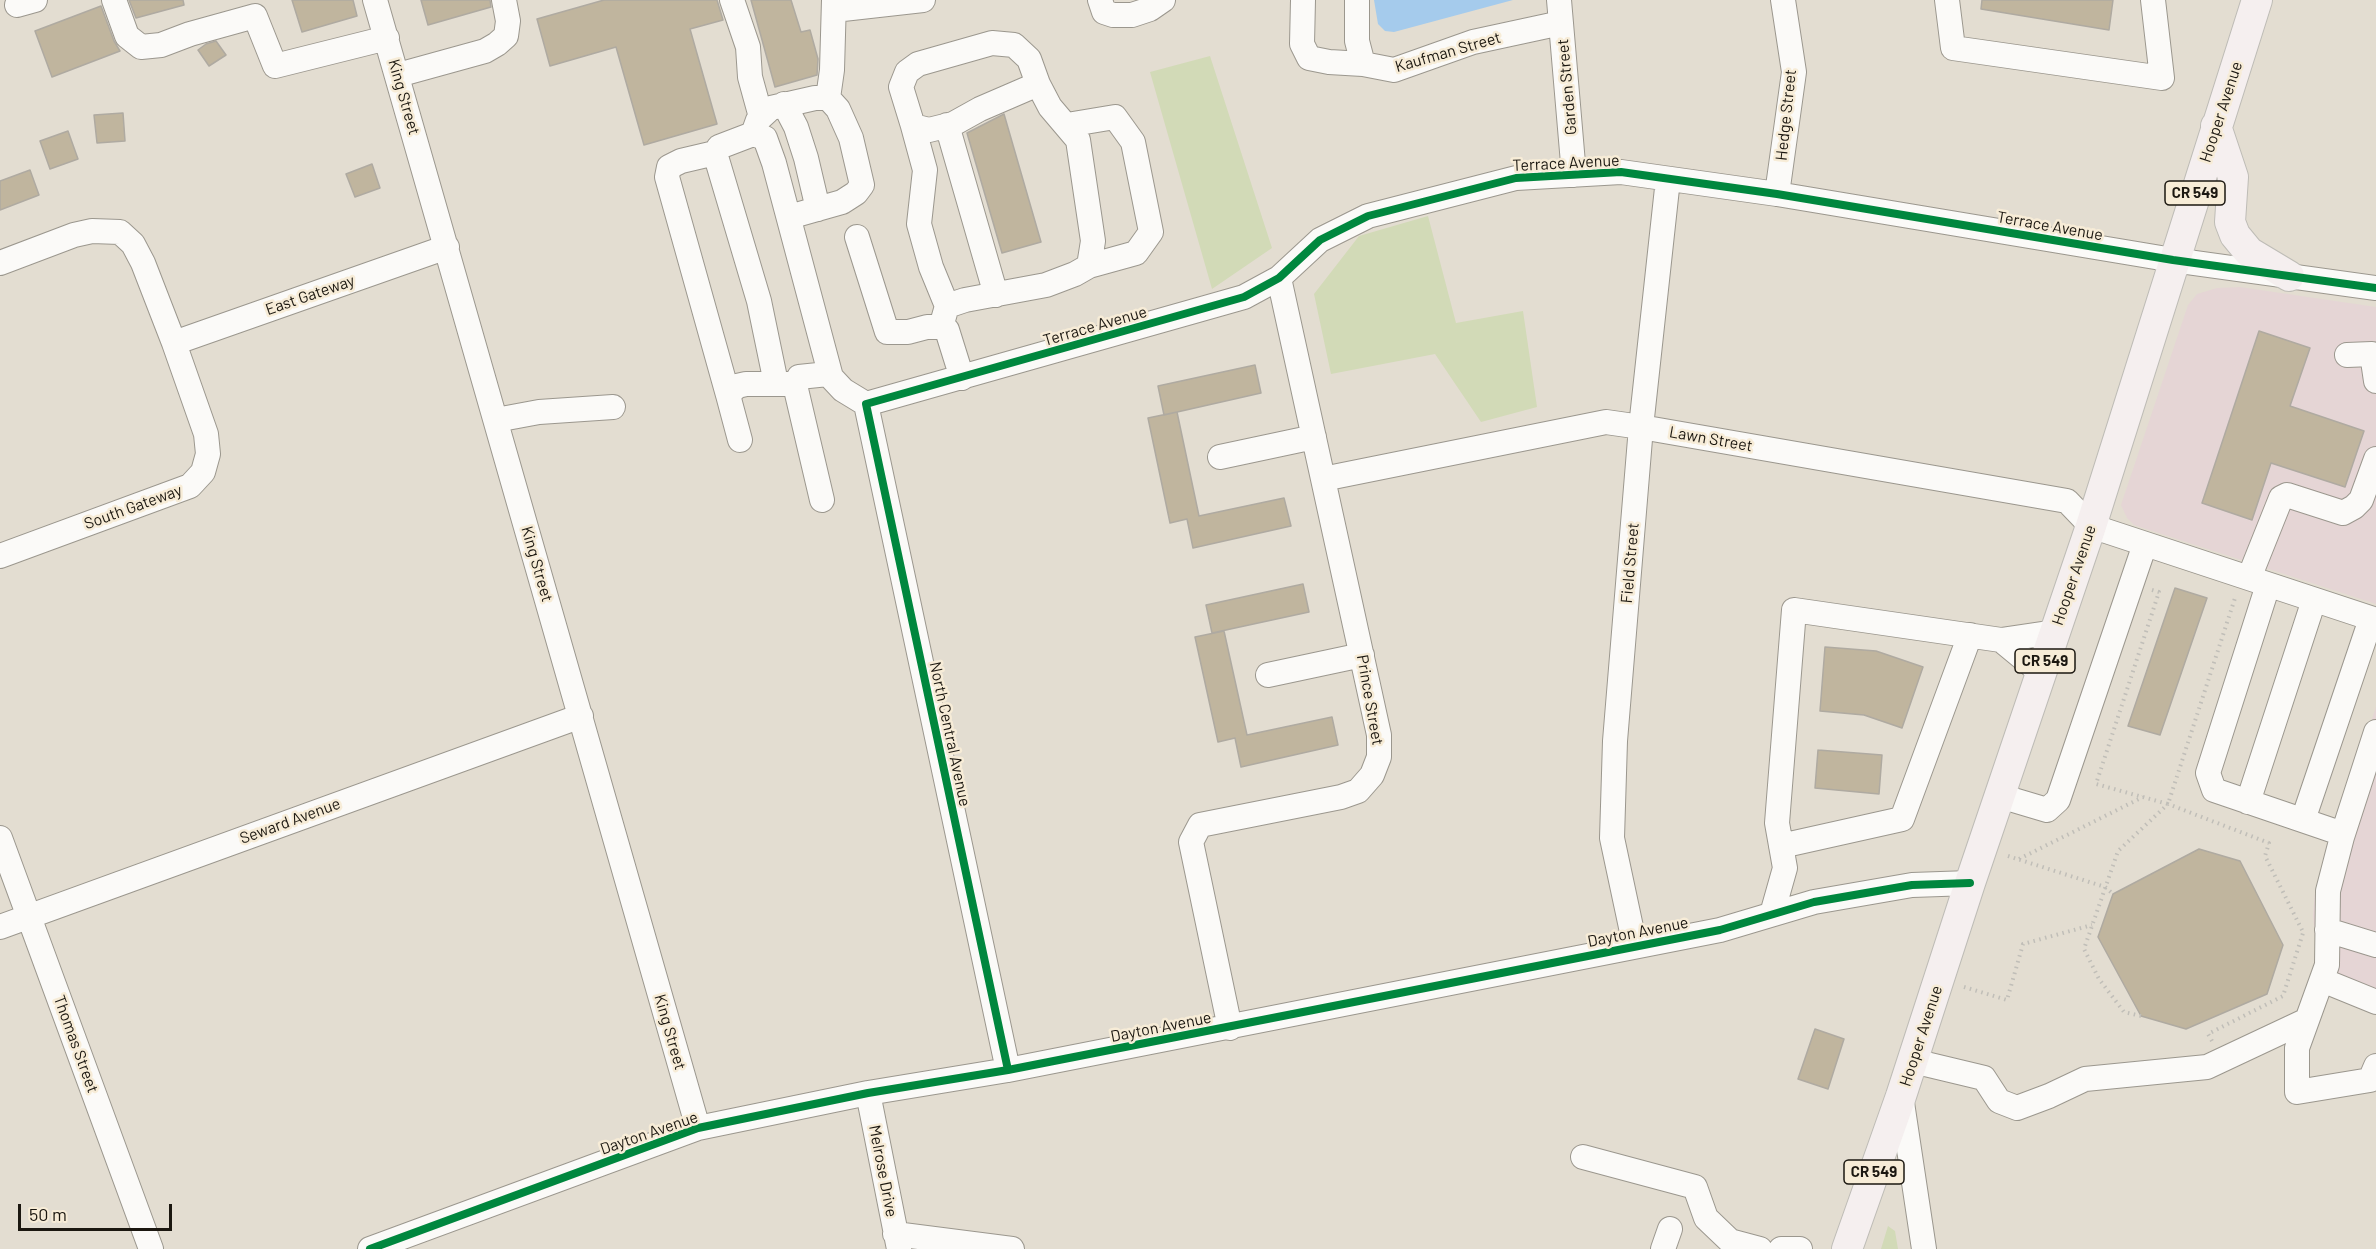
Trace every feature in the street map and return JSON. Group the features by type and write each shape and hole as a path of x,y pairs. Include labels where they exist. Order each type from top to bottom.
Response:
{"main road":[{"name":"Hooper Avenue","path":"1847,1249 1913,1061 1970,883 2091,526 2216,126 2249,5"},
{"path":"2216,126 2233,177 2230,222 2235,235 2249,252 2289,276"}],"street":[{"path":"114,0 127,36 141,46 161,45 253,8 275,66 387,38"},
{"name":"King Street","path":"375,0 698,1128"},
{"path":"398,75 485,51 497,44 506,36 508,21 504,0"},
{"path":"732,0 748,46 757,126 765,138 774,163 831,377"},
{"path":"789,217 842,202 856,193 862,185 851,138 838,110 828,98 832,70 834,5 923,0"},
{"path":"1100,0 1104,12 1113,15 1132,15 1150,9 1163,0"},
{"name":"Kaufman Street","path":"1303,0 1302,45 1309,58 1394,70 1560,11"},
{"path":"1357,0 1357,41 1363,64"},
{"name":"Hedge Street","path":"1777,194 1794,72 1783,0"},
{"path":"1947,0 1953,48 2162,78 2153,0"},
{"name":"Garden Street","path":"1560,11 1574,175"},
{"path":"962,378 919,224 925,170 901,87 907,72 918,64 992,43 1014,45 1029,59 1050,107 1078,140 1094,241 1089,266"},
{"path":"913,126 928,130 947,125 1038,84"},
{"path":"740,440 666,177 669,167 681,161 715,153 719,147 757,126 771,108 815,98 828,98"},
{"path":"784,104 799,138 818,209"},
{"path":"857,237 886,332 944,316 996,295 1046,285 1089,266 1136,253 1151,232 1133,142 1114,117 1067,125"},
{"path":"947,125 996,295"},
{"path":"715,153 822,500"},
{"name":"Terrace Avenue","path":"866,404 1244,297 1278,278 1320,240 1368,216 1516,178 1621,172 1777,194 2173,260 2376,288"},
{"name":"Field Street","path":"1635,946 1612,838 1615,741 1641,427 1668,179"},
{"name":"South Gateway","path":"0,263 74,235 93,231 120,232 133,244 143,263 206,434 208,454 203,472 190,486 0,556"},
{"name":"East Gateway","path":"174,343 447,247"},
{"name":"Prince Street","path":"1230,1028 1191,842 1200,825 1341,797 1358,791 1372,775 1379,757 1379,735 1278,278"},
{"path":"2347,355 2374,354 2376,381"},
{"path":"728,395 737,386 786,384 799,377 828,374 843,390 866,404"},
{"name":"North Central Avenue","path":"866,404 1008,1070"},
{"path":"496,420 539,412 613,407"},
{"name":"Lawn Street","path":"1323,479 1606,422 2067,501 2091,526"},
{"path":"1220,458 1314,437"},
{"path":"2343,834 2214,790 2208,773 2251,585 2281,498 2287,495 2343,513 2369,503 2376,459"},
{"path":"2091,526 2251,585 2314,600 2374,620 2303,820"},
{"path":"2000,796 2047,810 2058,800 2145,544"},
{"path":"2248,802 2314,600"},
{"path":"1772,914 1783,857 1777,822 1794,609 2001,640 2055,632"},
{"path":"1783,857 1902,819 1970,636"},
{"path":"2001,640 2041,673"},
{"path":"1268,675 1362,655"},
{"name":"Seward Avenue","path":"0,927 581,716"},
{"path":"2376,732 2343,834 2317,935 2327,964 2297,1048 2297,1092 2370,1080 2376,1066"},
{"name":"Thomas Street","path":"0,838 151,1249"},
{"path":"1783,857 1814,902"},
{"name":"Dayton Avenue","path":"370,1249 698,1128 868,1093 1008,1070 1230,1028 1720,930 1814,902 1912,885 1970,883"},
{"path":"2317,935 2376,945"},
{"path":"2322,980 2376,1002"},
{"path":"1913,1061 1984,1078 1999,1101 2017,1108 2085,1079 2207,1067 2307,1020"},
{"name":"Melrose Drive","path":"868,1093 897,1242"},
{"path":"1901,1096 1924,1249"},
{"path":"1583,1157 1695,1187 1706,1218 1714,1226 1730,1241 1760,1249"},
{"path":"897,1242 1012,1249"},
{"path":"1781,1249 1800,1249"}],"path":[{"path":"2140,1016 2124,1012 2099,979 2084,949 2118,851 2168,804 2251,585"},
{"path":"2159,592 2096,784 2168,804 2269,843 2265,856 2304,933 2283,996 2208,1034 2221,1061"},
{"path":"2019,859 2143,797"},
{"path":"2008,856 2105,887 2113,894"},
{"path":"1964,987 2007,1000 2024,944 2092,924"},
{"path":"2304,933 2317,935"},
{"path":"2297,952 2304,954"}],"shaded area":[{"path":"2240,287 2376,307 2376,604 2134,525 2127,518 2121,505 2188,305 2197,294 2217,288"},
{"path":"2376,707 2376,1012 2330,997 2317,958 2313,915 2315,892 2321,871"}],"green space":[{"path":"1210,56 1272,248 1212,289 1150,72"},
{"path":"1428,216 1456,323 1523,311 1537,407 1481,422 1435,354 1331,374 1314,294 1359,236"},
{"path":"1888,1226 1895,1231 1898,1249 1881,1249"}],"water":[{"path":"1374,0 1513,0 1394,32 1385,31 1378,24"}],"building":[{"path":"129,0 183,0 184,5 136,18"},
{"path":"292,0 353,0 357,16 302,32"},
{"path":"421,0 490,0 491,7 428,25"},
{"path":"604,0 717,0 723,20 690,29 717,124 644,145 616,47 550,66 537,19"},
{"path":"751,0 791,0 801,32 810,30 818,59 817,75 775,87"},
{"path":"1982,0 2113,0 2109,30 1981,9"},
{"path":"101,6 120,51 52,77 35,31"},
{"path":"216,41 226,55 209,66 198,50"},
{"path":"123,113 125,141 97,143 94,115"},
{"path":"1004,114 1041,242 1002,253 967,133"},
{"path":"68,131 78,159 50,169 40,141"},
{"path":"372,164 380,188 355,197 346,174"},
{"path":"30,170 39,195 0,210 0,181"},
{"path":"2259,331 2310,348 2290,406 2364,431 2345,487 2271,463 2252,520 2202,503"},
{"path":"1255,365 1261,393 1164,415 1158,386"},
{"path":"1177,412 1199,516 1284,498 1291,526 1193,548 1187,519 1170,523 1148,418"},
{"path":"1303,584 1309,612 1212,633 1206,605"},
{"path":"2175,588 2207,598 2160,735 2128,726"},
{"path":"1224,631 1247,735 1332,717 1338,745 1241,767 1235,738 1218,742 1195,637"},
{"path":"1825,647 1876,651 1923,667 1902,728 1864,715 1820,711"},
{"path":"1818,750 1882,755 1879,794 1815,788"},
{"path":"2199,849 2240,861 2283,945 2267,994 2186,1029 2141,1016 2098,937 2113,894"},
{"path":"1815,1029 1844,1039 1828,1089 1798,1079"}],"cycle path":[{"path":"1008,1070 866,404 1244,297 1279,278 1320,240 1368,216 1516,178 1621,172 1777,194 2173,260 2376,288"},
{"path":"370,1249 698,1128 868,1093 1008,1070 1720,930 1814,902 1912,885 1970,883"}]}
